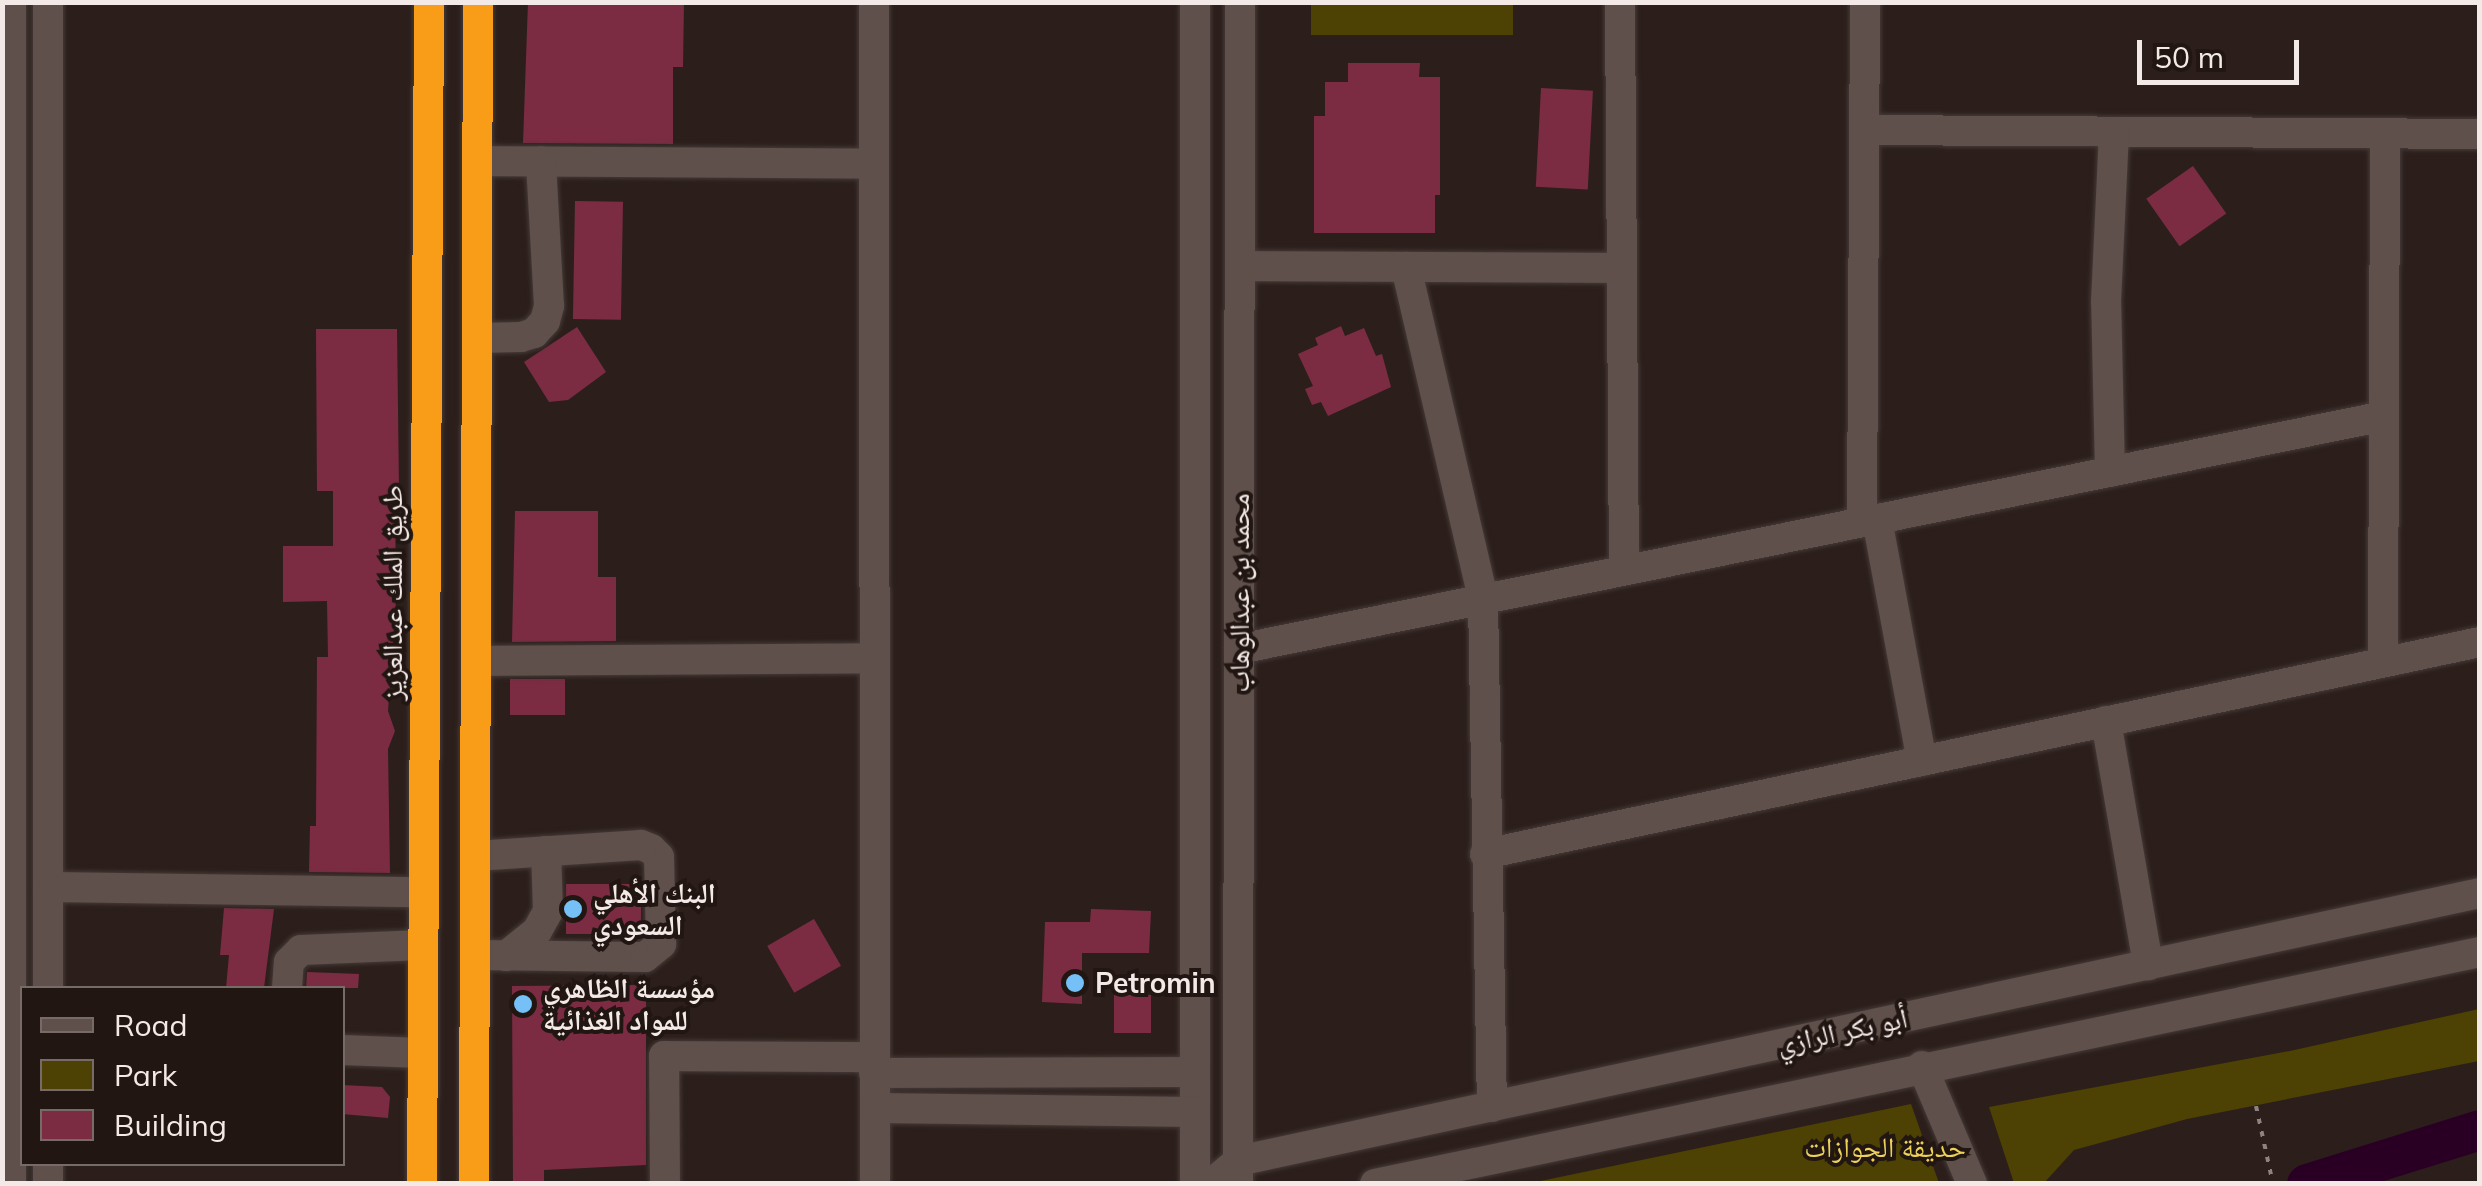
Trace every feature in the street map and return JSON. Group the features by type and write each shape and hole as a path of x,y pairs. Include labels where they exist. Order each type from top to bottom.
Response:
{"highway":[{"name":"طريق الملك عبدالعزيز","path":"422,1184 429,2"},
{"path":"474,1184 478,2"}],"street":[{"path":"11,1184 12,2"},
{"path":"48,2 48,986"},
{"path":"874,2 875,1184"},
{"name":"محمد بن عبدالوهاب","path":"1195,2 1195,1184"},
{"name":"محمد بن عبدالوهاب","path":"1238,1172 1240,2"},
{"path":"1620,2 1624,570"},
{"path":"1864,2 1870,521 1922,761"},
{"path":"1864,130 2480,134"},
{"path":"2110,472 2106,302 2114,132"},
{"path":"2383,662 2385,133"},
{"path":"478,161 873,164"},
{"path":"478,338 521,337 534,332 545,321 549,306 541,161"},
{"path":"1240,266 1622,268"},
{"path":"1406,267 1482,599 1492,1107"},
{"path":"1239,648 2384,416"},
{"path":"1485,854 2480,642"},
{"path":"476,661 872,658"},
{"path":"2106,722 2148,965"},
{"path":"475,856 641,845 652,850 660,857 661,944 645,957 475,956"},
{"path":"506,956 536,931 548,911 546,852"},
{"path":"48,887 422,892"},
{"name":"أبو بكر الرازي","path":"1211,1184 1238,1172 1492,1107 2480,893"},
{"path":"287,986 290,962 301,950 422,945"},
{"name":"أبو بكر الرازي","path":"1375,1184 1922,1066 2480,952"},
{"path":"345,1050 422,1052"},
{"path":"665,1184 664,1056 1195,1072"},
{"path":"1922,1066 1972,1184"},
{"path":"874,1108 1195,1112"}],"path":[{"path":"2256,1106 2273,1184"}],"green space":[{"path":"1311,3 1513,3 1513,35 1311,35"},
{"path":"2479,1009 2479,1061 2187,1119 2074,1150 2044,1183 2014,1183 1989,1107 2290,1051"},
{"name":"حديقة الجوازات","path":"1911,1104 1939,1183 1531,1183"}],"building":[{"path":"528,2 684,2 683,67 673,67 673,144 523,143"},
{"path":"1348,63 1420,63 1419,77 1440,77 1440,195 1435,195 1435,233 1314,233 1314,116 1325,116 1325,82 1348,82"},
{"path":"1541,88 1593,91 1588,190 1536,187"},
{"path":"2193,166 2226,214 2180,246 2146,199"},
{"path":"575,201 623,202 621,320 573,319"},
{"path":"1341,326 1345,336 1364,328 1376,356 1382,354 1391,387 1328,416 1321,402 1312,405 1305,389 1313,386 1298,354 1318,345 1315,338"},
{"path":"577,327 606,372 568,400 549,402 524,362"},
{"path":"316,329 397,329 399,490 395,490 396,600 388,711 395,731 388,749 390,873 309,872 310,826 316,826 317,657 328,657 327,601 283,602 283,546 333,546 333,491 317,491"},
{"path":"515,511 598,511 598,577 616,577 616,641 512,642"},
{"path":"510,679 565,679 565,715 510,715"},
{"path":"566,884 641,884 641,934 566,934"},
{"path":"224,908 274,909 264,986 226,986 229,955 220,955"},
{"path":"1091,909 1151,911 1149,953 1082,953 1082,1004 1042,1002 1045,922 1090,922"},
{"path":"814,919 841,966 794,993 767,946"},
{"path":"307,972 359,974 358,988 306,986"},
{"path":"646,985 646,1165 544,1170 544,1184 513,1184 512,986"},
{"path":"1114,995 1151,995 1151,1033 1114,1033"},
{"path":"345,1085 382,1087 390,1097 388,1118 345,1114"}],"waterway":[{"path":"2307,1184 2480,1130"}],"place":[{"name":"البنك الأهلي السعودي","path":"573,909"},
{"name":"Petromin","path":"1075,983"},
{"name":"مؤسسة الظاهري للمواد الغذائية","path":"523,1004"}]}
